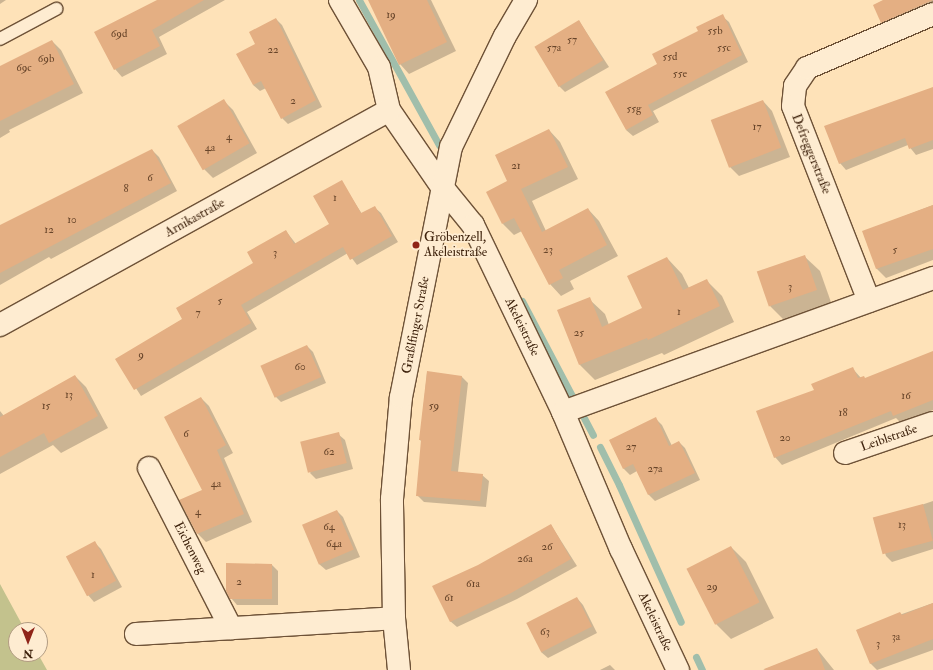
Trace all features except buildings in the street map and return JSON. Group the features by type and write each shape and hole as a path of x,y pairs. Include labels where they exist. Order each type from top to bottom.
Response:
{"street":[{"name":"Akeleistraße","path":"340,0 379,67 390,110 442,187 473,225 563,412 621,549 678,670"},
{"name":"Graßlfinger Straße","path":"399,670 394,618 392,499 401,397 451,147 505,36 526,0"},
{"name":"Defreggerstraße","path":"869,301 793,106 795,86 807,68 933,14"},
{"name":"Arnikastraße","path":"0,325 390,110"},
{"path":"563,412 933,278"},
{"name":"Leiblstraße","path":"845,453 933,423"},
{"name":"Eichenweg","path":"149,468 231,628"},
{"path":"136,634 394,618"}],"lane":[{"path":"0,39 56,9"}],"shaded area":[{"path":"0,584 21,622 8,622 8,662 42,662 47,670 0,670"}],"waterway":[{"path":"359,0 439,145"},
{"path":"522,301 572,396"},
{"path":"584,418 593,435"},
{"path":"600,447 619,485 681,622"},
{"path":"696,657 702,670"}],"place":[{"name":"Gröbenzell, Akeleistraße","path":"416,245"}]}
